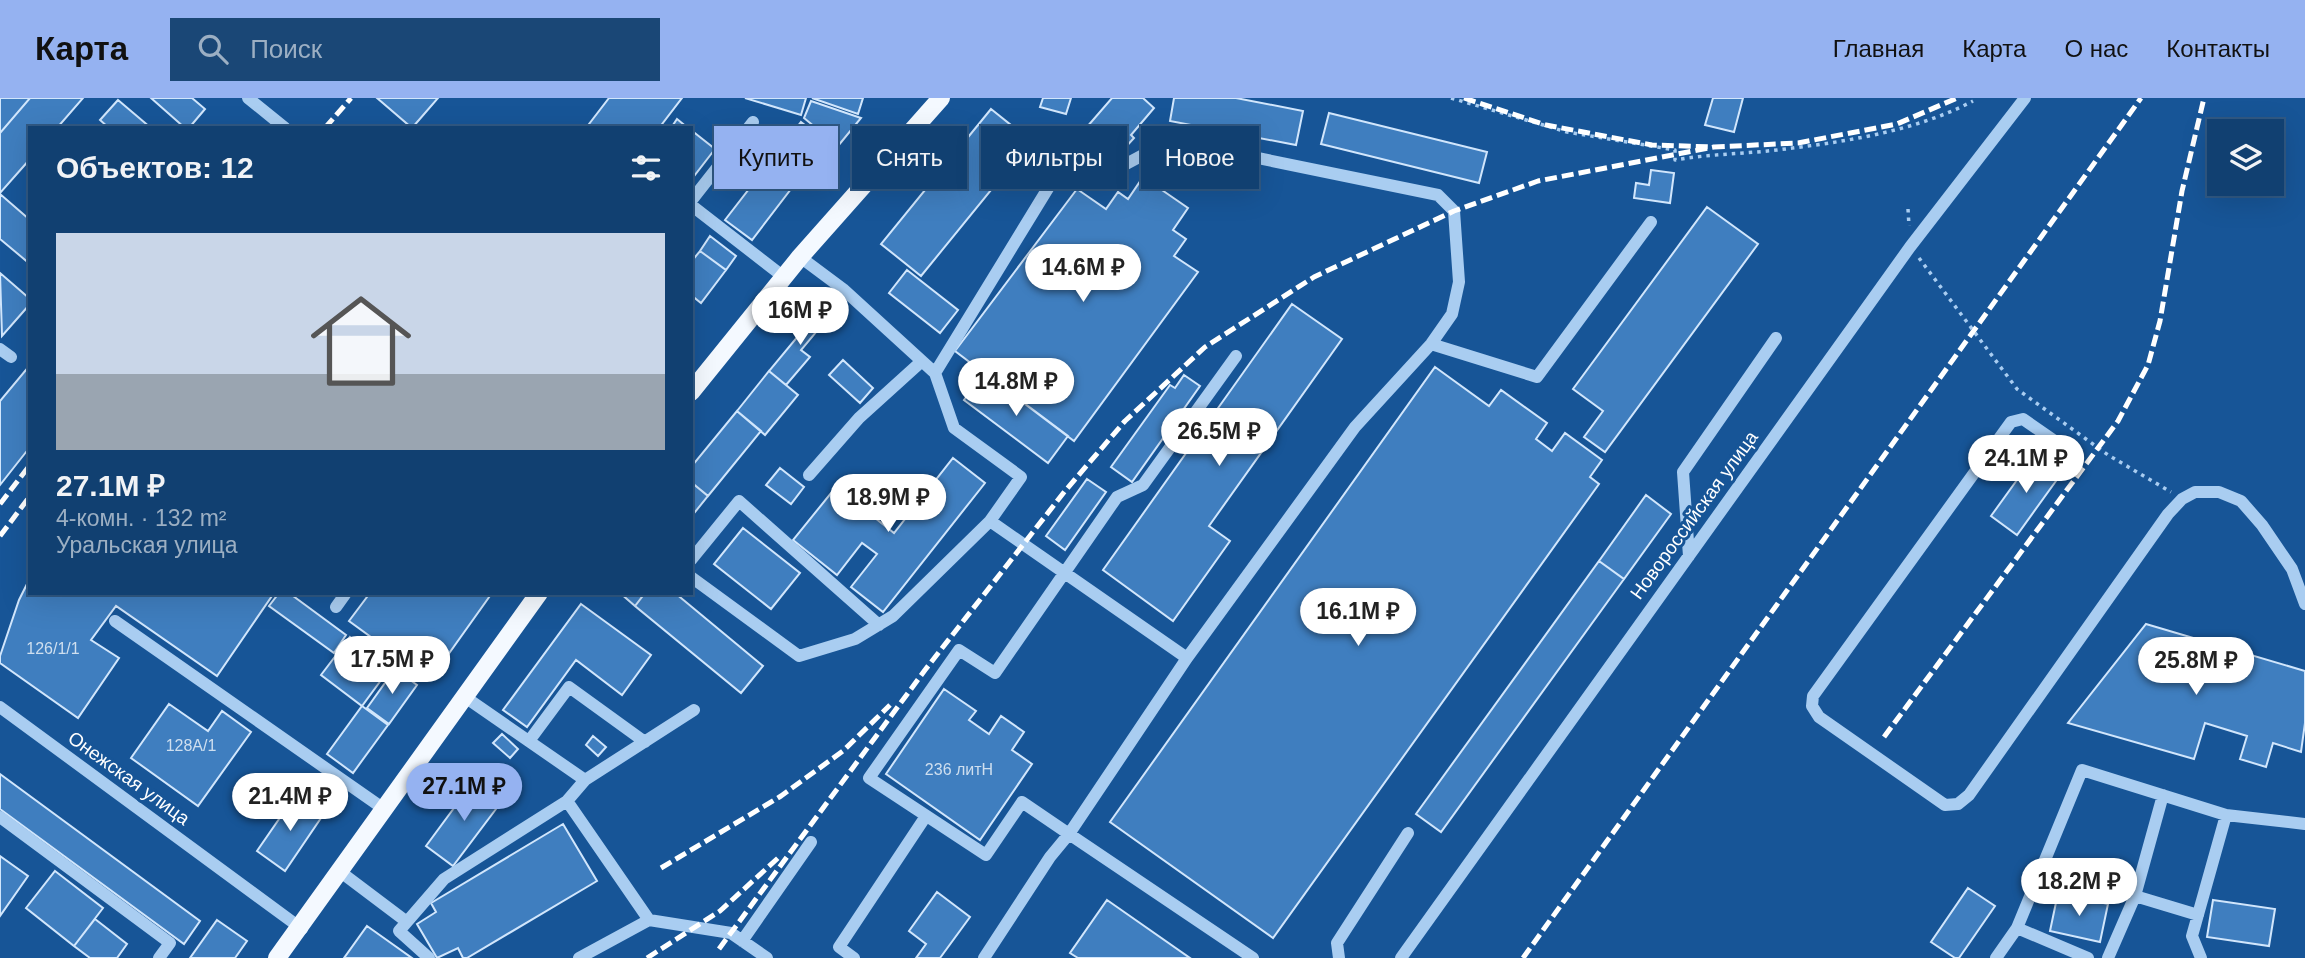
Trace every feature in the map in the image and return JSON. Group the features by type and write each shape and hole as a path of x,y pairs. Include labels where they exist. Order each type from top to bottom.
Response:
{"main road":[{"path":"693,390 931,101"},
{"path":"693,383 780,274 931,101"},
{"path":"301,928 540,595"},
{"path":"280,958 384,809 466,698"}],"street":[{"path":"248,98 283,126"},
{"name":"Новороссийская улица","path":"1401,958 1910,247 2008,121 2022,98"},
{"path":"693,200 753,122"},
{"path":"935,373 1050,185 1075,174 1112,171 1156,148 1204,148 1438,195 1454,211 1459,282 1452,314 1431,344 1355,427 1187,658 984,958"},
{"path":"693,205 780,274"},
{"path":"1431,344 1537,377 1651,222"},
{"path":"693,578 799,656 855,639 893,616 990,521 1021,477 954,428 935,373 842,289 800,257"},
{"path":"1689,555 1684,472 1776,338"},
{"path":"1236,356 1143,485 1117,497 995,673 959,650 869,778 986,855 1022,802 1253,958"},
{"path":"809,475 859,418 922,361"},
{"path":"2056,442 2022,419 2011,422 1813,696 1812,706 1819,717 1945,805 1958,804 1969,795 2152,537 2182,499 2195,492 2219,492 2241,501 2262,525 2292,569 2305,604"},
{"path":"693,558 739,501 878,625"},
{"path":"990,521 1187,658"},
{"path":"336,607 345,595"},
{"path":"116,621 384,809"},
{"path":"529,741 569,687 645,742"},
{"path":"466,698 585,780"},
{"name":"Онежская улица","path":"0,707 301,928"},
{"path":"429,958 399,931 444,879 567,801 585,780 694,710"},
{"path":"1997,958 2017,929 2082,770 2226,815 2305,824"},
{"path":"2108,958 2135,896 2163,795"},
{"path":"567,801 649,920"},
{"path":"2201,958 2192,936 2226,815"},
{"path":"854,958 839,947 926,816"},
{"path":"0,817 170,943 159,958"},
{"path":"1339,958 1337,943 1408,833"},
{"path":"742,941 811,842"},
{"path":"342,873 407,922"},
{"path":"2135,896 2198,915"},
{"path":"579,958 649,920 731,933 767,958"},
{"path":"2017,929 2088,958"}],"path":[{"path":"1451,98 1567,132 1675,150 1675,160 1776,150 1850,139 1951,113 1973,101"},
{"path":"1908,209 1910,247 2017,389 2108,455 2182,499"}],"building":[{"path":"0,98 30,98 0,133"},
{"path":"30,98 83,98 59,126 28,126 28,161 0,193 0,133"},
{"path":"151,98 192,98 205,109 191,126 183,126"},
{"path":"377,98 438,98 414,126 410,126"},
{"path":"609,98 682,98 661,126 588,126"},
{"path":"745,98 806,98 801,115"},
{"path":"812,98 863,98 858,114"},
{"path":"1043,98 1071,98 1066,114 1040,107"},
{"path":"1112,98 1143,98 1154,108 1131,135 1134,138 1127,146 1127,126 1088,126"},
{"path":"1174,98 1236,98 1303,111 1296,145 1259,138 1259,126 1196,126 1170,121"},
{"path":"1713,98 1743,98 1734,132 1705,125"},
{"path":"118,100 149,126 107,126 100,120"},
{"path":"811,101 861,118 838,146 838,126 814,126 804,118"},
{"path":"991,109 1012,126 981,126 981,189 992,189 921,276 881,244 926,189 967,189 967,138"},
{"path":"1329,113 1487,152 1479,183 1321,144"},
{"path":"677,119 686,126 672,126"},
{"path":"693,132 714,150 693,177"},
{"path":"1651,170 1674,173 1670,203 1634,198 1636,183 1649,185"},
{"path":"1141,180 1141,189 1160,189 1188,208 1173,230 1186,239 1174,256 1198,272 1074,441 955,351 1077,189 1106,209 1118,192 1128,199"},
{"path":"749,189 791,189 752,240 725,220"},
{"path":"0,194 28,218 28,262 0,239"},
{"path":"1707,207 1758,244 1605,452 1584,437 1603,411 1573,389"},
{"path":"710,236 736,256 726,270 700,251"},
{"path":"700,251 726,270 701,303 693,297 693,260"},
{"path":"907,270 958,310 940,333 889,293"},
{"path":"0,273 28,297 28,306 2,336"},
{"path":"828,300 837,307 801,350 810,357 786,385 769,371"},
{"path":"1292,304 1342,339 1209,526 1230,541 1173,621 1103,570"},
{"path":"843,360 873,388 860,403 829,375"},
{"path":"28,367 28,450 0,485 0,401"},
{"path":"1435,367 1489,406 1501,390 1547,423 1536,439 1552,451 1565,433 1602,460 1590,477 1599,484 1273,938 1110,822"},
{"path":"769,371 798,395 765,435 737,411"},
{"path":"984,373 1068,436 1048,463 964,400"},
{"path":"1184,375 1200,386 1132,482 1111,467 1170,385 1175,388"},
{"path":"737,411 761,431 708,496 693,484 693,465"},
{"path":"2035,455 2061,474 2017,535 1991,516"},
{"path":"953,458 985,483 883,612 851,587 877,554 862,543 837,575 793,540 836,487 894,533"},
{"path":"780,468 804,487 791,504 766,485"},
{"path":"1087,479 1106,492 1065,550 1046,536"},
{"path":"693,484 708,496 693,515"},
{"path":"1646,495 1671,514 1624,579 1599,561"},
{"path":"743,528 800,573 771,609 714,564"},
{"path":"1599,561 1624,579 1441,832 1416,814"},
{"path":"28,582 28,595 273,595 217,676 116,606 91,640 119,658 78,718 0,663 19,600"},
{"path":"277,595 292,595 346,635 334,653 269,606"},
{"path":"368,595 491,595 430,680 349,621"},
{"path":"622,595 643,595 635,606"},
{"path":"643,595 677,595 763,666 741,693 635,606"},
{"path":"581,604 651,655 622,695 576,660 527,727 503,710"},
{"path":"2146,624 2305,671 2305,723 2301,752 2273,743 2266,767 2240,759 2247,736 2205,723 2194,759 2068,723"},
{"path":"350,637 390,668 362,706 321,675"},
{"path":"395,669 417,685 389,724 367,708"},
{"path":"944,689 976,711 969,720 989,734 1001,716 1024,732 1012,750 1032,764 980,840 886,774"},
{"path":"169,704 208,731 222,711 251,732 198,806 131,758"},
{"path":"362,706 388,725 353,773 327,754"},
{"path":"502,734 518,749 510,758 493,743"},
{"path":"593,736 606,747 598,756 586,745"},
{"path":"0,774 200,921 184,944 0,809"},
{"path":"474,781 502,801 453,866 426,846"},
{"path":"295,796 323,815 285,871 257,851"},
{"path":"563,824 597,881 467,958 463,958 458,948 437,958 417,924 436,912 431,903"},
{"path":"0,856 28,876 0,916"},
{"path":"55,871 103,908 74,946 26,908"},
{"path":"1968,888 1995,906 1959,958 1955,958 1931,942"},
{"path":"937,892 970,917 940,958 916,958 926,944 909,931"},
{"path":"2058,893 2108,904 2100,942 2050,931"},
{"path":"1107,900 1190,958 1078,958 1070,953"},
{"path":"2213,900 2275,909 2269,946 2207,937"},
{"path":"95,919 127,944 117,958 90,958 74,946"},
{"path":"217,920 247,941 235,958 190,958"},
{"path":"367,926 412,958 344,958"}],"railway":[{"path":"327,126 351,98"},
{"path":"1464,98 1546,125 1652,145 1714,147 1798,143 1897,124 1957,98"},
{"path":"1523,958 2141,98"},
{"path":"1884,737 2118,421 2148,365 2160,321 2182,191 2204,98"},
{"path":"719,949 925,670 1065,491 1125,421 1205,347 1314,277 1454,211 1538,181 1714,147"},
{"path":"0,504 28,468"},
{"path":"0,536 28,499"},
{"path":"661,868 781,796 843,751 890,705"},
{"path":"647,958 720,911 778,858"}]}
